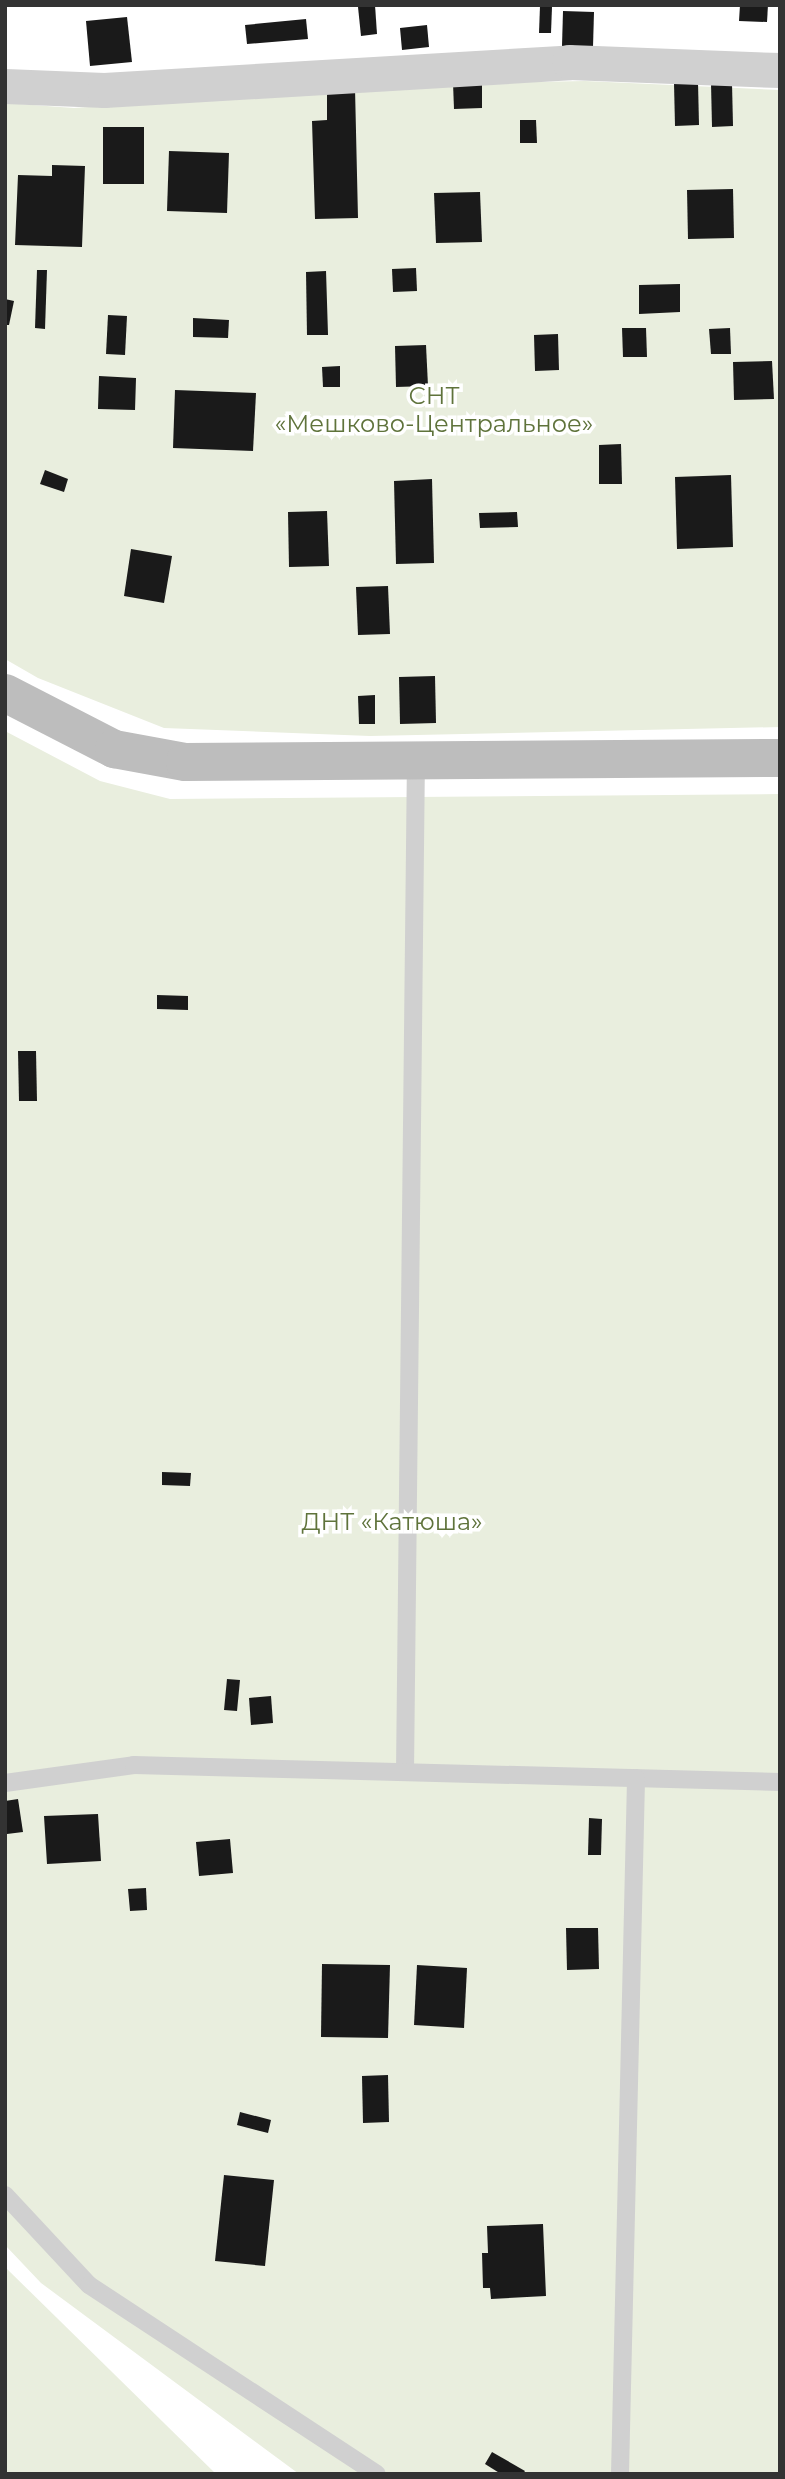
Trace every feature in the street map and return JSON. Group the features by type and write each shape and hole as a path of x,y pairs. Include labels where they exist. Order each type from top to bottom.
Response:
{"street":[{"path":"5,86 104,90 569,62 780,71"},
{"path":"5,692 114,749 154,758 416,761 780,758"}],"lane":[{"path":"405,1772 416,761"},
{"path":"5,1783 134,1765 780,1782"},
{"path":"620,2474 636,1778"},
{"path":"5,2195 89,2285 377,2474"}],"green space":[{"name":"СНТ «Мешково-Центральное»","path":"585,81 780,90 780,727 370,736 164,728 38,678 5,659 5,103 74,108 433,84"},
{"name":"ДНТ «Катюша»","path":"5,731 100,781 170,799 780,794 780,2474 299,2474 41,2283 5,2245"},
{"path":"5,2267 216,2474 5,2474"}],"building":[{"path":"375,5 377,34 361,36 358,7"},
{"path":"740,5 768,5 767,22 739,21"},
{"path":"540,6 552,7 551,33 539,33"},
{"path":"563,11 594,12 593,47 562,46"},
{"path":"127,17 132,62 90,66 86,21"},
{"path":"306,19 308,39 247,44 245,25"},
{"path":"427,25 429,47 402,50 400,28"},
{"path":"482,82 482,108 454,109 453,83"},
{"path":"698,82 699,125 675,126 674,83"},
{"path":"711,83 732,83 733,126 712,127"},
{"path":"355,88 358,218 315,219 312,121 327,120 327,89"},
{"path":"520,120 536,120 537,143 520,143"},
{"path":"103,127 144,127 144,184 103,184"},
{"path":"169,151 229,153 227,213 167,211"},
{"path":"52,165 85,166 82,247 15,245 18,175 52,176"},
{"path":"733,189 734,238 688,239 687,190"},
{"path":"480,192 482,242 436,243 434,193"},
{"path":"416,268 417,291 393,292 392,269"},
{"path":"37,270 47,270 45,329 35,328"},
{"path":"326,271 328,335 307,335 306,272"},
{"path":"680,284 680,312 639,314 639,285"},
{"path":"5,299 14,301 9,325 5,325"},
{"path":"108,315 127,316 125,355 106,354"},
{"path":"193,318 229,320 228,338 193,337"},
{"path":"622,328 646,328 647,357 623,357"},
{"path":"730,328 731,354 711,354 709,329"},
{"path":"558,334 559,370 535,371 534,335"},
{"path":"426,345 428,386 396,387 395,346"},
{"path":"772,361 774,399 734,400 733,362"},
{"path":"340,366 340,387 323,387 322,367"},
{"path":"99,376 136,378 135,410 98,409"},
{"path":"175,390 256,393 253,451 173,448"},
{"path":"621,444 622,484 599,484 599,445"},
{"path":"45,470 68,479 64,492 40,484"},
{"path":"731,475 733,547 677,549 675,477"},
{"path":"432,479 434,563 396,564 394,481"},
{"path":"327,511 329,566 289,567 288,512"},
{"path":"517,512 518,527 480,528 479,513"},
{"path":"131,549 172,556 164,603 124,596"},
{"path":"388,586 390,634 358,635 356,587"},
{"path":"435,676 436,723 400,724 399,677"},
{"path":"375,695 375,724 359,724 358,696"},
{"path":"157,995 188,996 188,1010 157,1009"},
{"path":"18,1051 36,1051 37,1101 19,1101"},
{"path":"162,1472 191,1473 190,1486 162,1485"},
{"path":"227,1679 240,1680 237,1711 224,1710"},
{"path":"271,1696 273,1723 251,1725 249,1698"},
{"path":"18,1799 23,1832 7,1834 5,1801"},
{"path":"98,1814 101,1861 47,1864 44,1816"},
{"path":"589,1818 602,1819 601,1855 588,1855"},
{"path":"230,1839 233,1873 199,1876 196,1842"},
{"path":"146,1888 147,1910 130,1911 128,1889"},
{"path":"566,1928 598,1928 599,1969 567,1970"},
{"path":"322,1964 390,1965 388,2038 321,2037"},
{"path":"417,1965 467,1968 464,2028 414,2025"},
{"path":"388,2075 389,2122 363,2123 362,2076"},
{"path":"240,2112 271,2120 268,2133 237,2125"},
{"path":"224,2175 274,2180 265,2266 215,2261"},
{"path":"543,2224 546,2296 491,2299 490,2288 483,2288 482,2253 488,2253 487,2226"},
{"path":"492,2452 525,2471 523,2474 501,2474 485,2464"}]}
